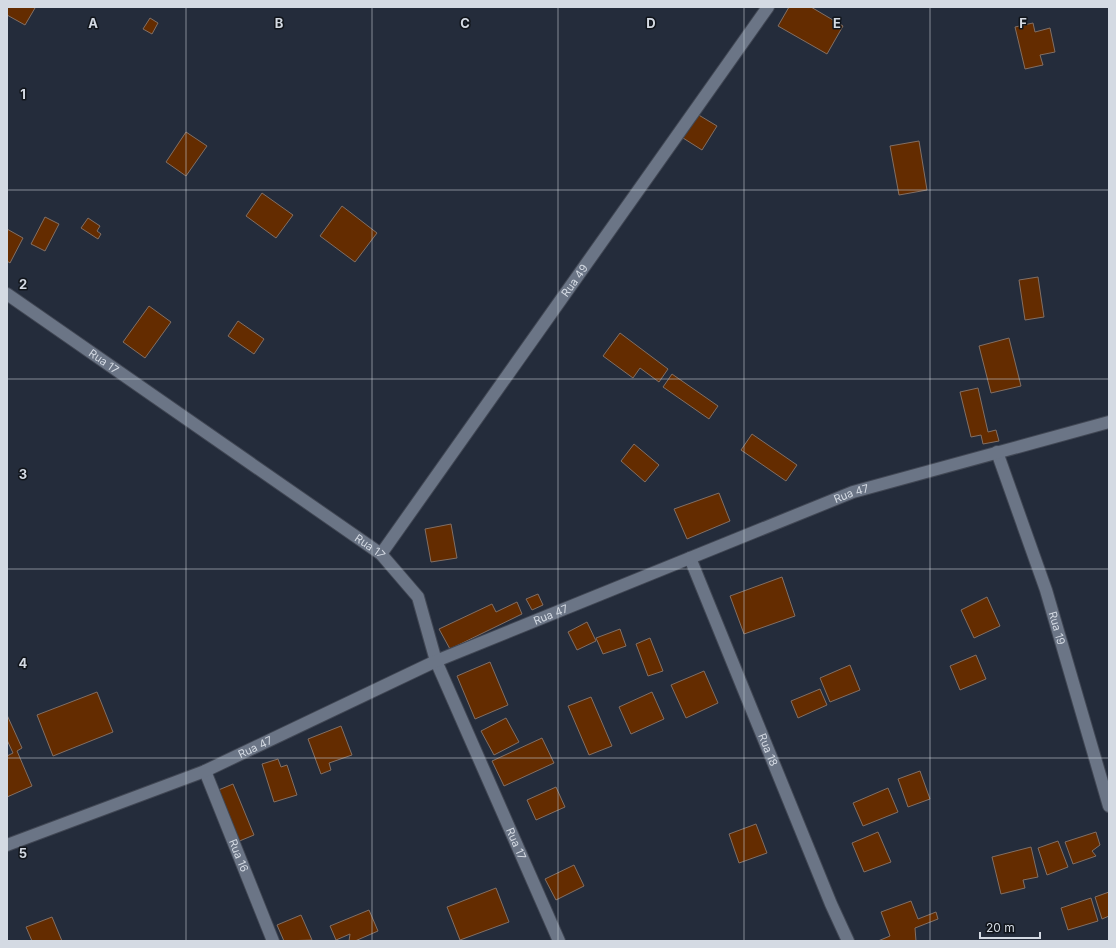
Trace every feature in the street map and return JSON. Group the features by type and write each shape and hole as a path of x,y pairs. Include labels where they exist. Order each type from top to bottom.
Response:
{"street":[{"name":"Rua 49","path":"381,554 768,7"},
{"name":"Rua 17","path":"7,294 381,554 418,597 436,661 559,941"},
{"name":"Rua 47","path":"7,845 205,771 436,661 853,492 1109,422"},
{"name":"Rua 19","path":"997,452 1046,590 1109,806"},
{"name":"Rua 18","path":"690,558 831,904 848,941"},
{"name":"Rua 16","path":"205,771 272,941"}],"building":[{"path":"7,7 35,8 25,25 7,15"},
{"path":"789,7 811,7 843,26 827,54 778,26"},
{"path":"150,18 158,23 152,34 143,29"},
{"path":"1033,23 1035,32 1050,28 1055,52 1040,55 1043,65 1025,69 1015,27"},
{"path":"697,114 717,126 702,150 683,138"},
{"path":"186,132 207,146 186,176 166,162"},
{"path":"919,141 927,190 899,195 890,146"},
{"path":"262,193 293,215 276,238 246,216"},
{"path":"342,206 377,233 355,262 320,236"},
{"path":"45,217 59,224 45,251 31,244"},
{"path":"88,218 100,226 97,231 101,234 98,239 81,228"},
{"path":"7,229 23,238 10,263 7,261"},
{"path":"1038,277 1044,317 1025,320 1019,280"},
{"path":"149,306 171,322 145,358 123,342"},
{"path":"238,321 264,339 254,354 228,336"},
{"path":"620,333 668,369 659,382 640,368 633,378 603,356"},
{"path":"1009,338 1021,386 991,393 979,346"},
{"path":"672,374 718,406 709,419 663,387"},
{"path":"978,388 988,432 996,430 999,441 983,444 981,435 971,437 960,392"},
{"path":"752,434 797,465 786,481 741,450"},
{"path":"634,444 659,465 645,482 621,461"},
{"path":"719,493 730,521 687,539 674,509"},
{"path":"451,524 457,558 431,562 425,529"},
{"path":"782,577 795,616 744,634 730,596"},
{"path":"538,594 543,605 532,610 526,599"},
{"path":"987,597 1000,626 974,638 961,610"},
{"path":"517,602 522,614 450,649 439,629 492,604 496,612"},
{"path":"587,622 596,641 577,650 568,632"},
{"path":"620,629 626,646 603,654 596,638"},
{"path":"650,638 663,671 648,676 636,644"},
{"path":"976,655 986,679 960,690 950,666"},
{"path":"490,662 508,705 475,719 457,676"},
{"path":"850,665 860,690 830,702 820,678"},
{"path":"704,671 718,703 686,718 671,685"},
{"path":"820,689 827,705 798,718 791,701"},
{"path":"97,692 113,732 53,756 37,715"},
{"path":"652,692 664,719 631,734 619,707"},
{"path":"591,697 612,746 589,755 568,706"},
{"path":"7,715 22,748 17,751 32,786 7,797 7,756 13,753 7,740"},
{"path":"506,718 519,742 494,755 481,731"},
{"path":"341,726 352,755 329,763 331,770 321,774 308,739"},
{"path":"542,738 554,763 504,786 492,761"},
{"path":"278,759 281,767 287,765 297,795 274,802 262,764"},
{"path":"920,771 930,799 908,807 898,779"},
{"path":"233,784 254,835 237,842 216,791"},
{"path":"556,787 565,807 536,820 527,800"},
{"path":"888,788 898,812 863,826 853,803"},
{"path":"756,824 767,853 739,863 729,834"},
{"path":"878,832 891,862 864,872 852,843"},
{"path":"1096,832 1100,845 1092,851 1096,856 1073,864 1065,842"},
{"path":"1058,841 1068,867 1047,875 1038,848"},
{"path":"1031,847 1038,877 1023,880 1025,888 1001,894 992,857"},
{"path":"574,865 584,886 556,900 545,879"},
{"path":"496,888 509,922 460,940 447,907"},
{"path":"1109,892 1109,916 1102,919 1095,897"},
{"path":"1091,898 1098,921 1068,930 1061,908"},
{"path":"911,901 918,919 936,912 938,919 915,928 916,941 878,941 890,936 881,912"},
{"path":"369,910 378,931 355,941 349,941 350,934 336,940 330,926"},
{"path":"301,915 312,940 284,941 277,925"},
{"path":"52,917 62,941 32,941 26,927"}]}
